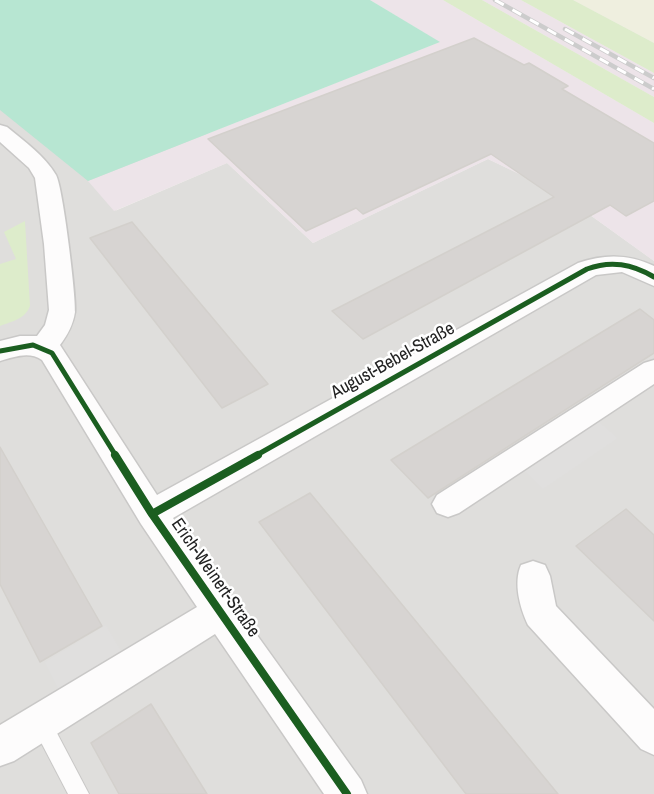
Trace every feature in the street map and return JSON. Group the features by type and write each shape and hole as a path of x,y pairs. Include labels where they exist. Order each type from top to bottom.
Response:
{"street":[{"path":"0,131 37,164 48,183 62,307 58,328 44,346 26,345 0,351"},
{"name":"August-Bebel-Straße","path":"152,513 587,269 600,264 628,264 637,266 654,277"},
{"name":"Erich-Weinert-Straße","path":"44,346 56,359 152,513 347,794"},
{"path":"448,504 654,370"},
{"path":"533,576 540,614 654,736"},
{"path":"0,747 220,612"}],"lane":[{"path":"40,722 79,794"}],"shaded area":[{"path":"0,0 370,0 115,211 227,163 313,243 488,159 561,194 654,261 654,794 0,794"},
{"path":"370,0 443,0 654,123 654,261 561,194 488,159 313,243 227,163 114,211 88,181 439,42"},
{"path":"482,0 521,0 654,73 654,97"},
{"path":"598,421 618,438 543,489 524,471"},
{"path":"106,625 124,656 61,694 45,662"}],"green space":[{"path":"0,0 370,0 440,42 88,181 0,110"},
{"path":"443,0 482,0 654,97 654,123"},
{"path":"521,0 573,0 654,43 654,73"},
{"path":"573,0 654,0 654,43"},
{"path":"25,221 30,306 22,317 0,326 0,264 16,259 4,232"}],"building":[{"path":"474,38 524,65 529,63 568,86 562,89 654,143 654,201 626,216 610,205 363,339 332,311 554,197 491,154 363,214 356,208 306,231 208,139"},
{"path":"132,222 268,384 222,408 90,238"},
{"path":"640,309 654,320 654,353 428,498 391,460"},
{"path":"0,447 102,626 40,662 0,584"},
{"path":"310,493 558,794 466,794 259,522"},
{"path":"626,509 654,535 654,621 576,546"},
{"path":"151,704 207,794 119,794 91,743"}],"railway":[{"path":"495,0 654,89"},
{"path":"565,29 654,78"}],"cycle path":[{"path":"152,514 587,269 604,264 622,264 638,268 654,277"},
{"path":"0,351 33,345 52,353 152,514 347,794"}]}
